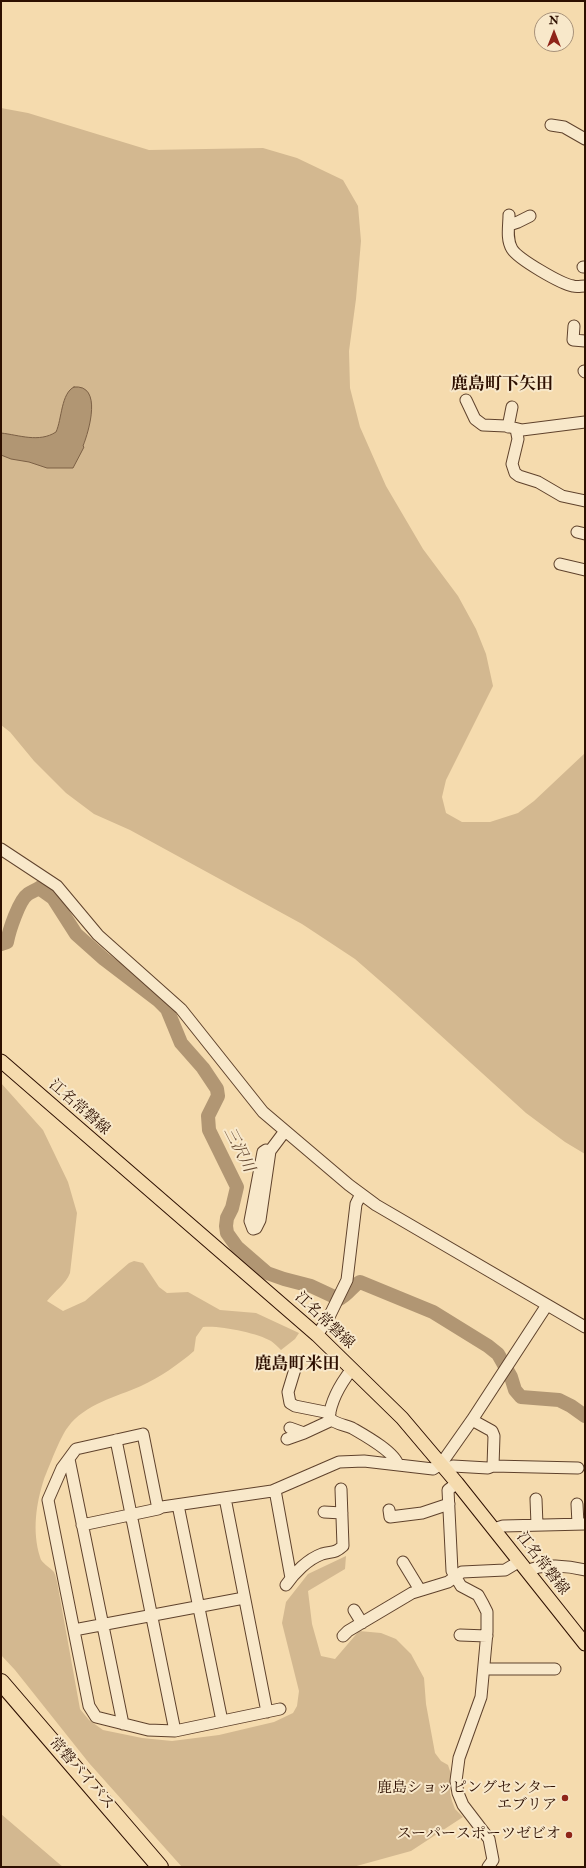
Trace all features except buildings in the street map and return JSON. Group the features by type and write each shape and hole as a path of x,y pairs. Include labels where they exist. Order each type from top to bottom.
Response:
{"highway":[{"name":"常磐バイパス","path":"1,1682 160,1867"},
{"name":"常磐バイパス","path":"1,1698 147,1867"}],"main road":[{"name":"江名常磐線","path":"1,1061 317,1335 402,1418 457,1483 585,1644"}],"street":[{"path":"552,125 564,127 585,139"},
{"path":"530,216 518,222 509,220 509,240 512,249 519,257 562,282 573,286 585,286"},
{"path":"574,326 573,340 585,341"},
{"path":"466,400 479,427 512,428 522,430 585,422"},
{"path":"512,407 512,428 518,439 512,464 515,473 519,476 538,482 562,496 585,501"},
{"path":"560,564 585,570"},
{"path":"1,849 57,886 102,939 173,1000 250,1098 263,1112 361,1194 376,1205 585,1327"},
{"path":"270,1151 266,1150 263,1152 250,1221 253,1229 256,1228 260,1220 270,1151 285,1131"},
{"path":"317,1335 328,1319 347,1280 356,1204 361,1194"},
{"path":"443,1467 547,1305"},
{"path":"295,1369 288,1392 290,1402 295,1406 331,1417 351,1428 386,1450 394,1458 398,1465"},
{"path":"287,1439 304,1433 331,1417 336,1394 342,1382 352,1369"},
{"path":"472,1420 492,1431 494,1436 493,1466"},
{"path":"290,1428 304,1433"},
{"path":"158,1509 143,1434 76,1449 62,1468 48,1500 89,1706 96,1717 148,1730 175,1731 280,1710"},
{"path":"116,1440 175,1731"},
{"path":"69,1459 123,1724"},
{"path":"82,1525 162,1507 275,1490 339,1462 364,1461 433,1469 453,1466 488,1468 493,1466 578,1468"},
{"path":"457,1483 448,1490 452,1570 461,1586 478,1595 483,1604 487,1612 487,1636 481,1697 460,1758 456,1781 458,1793 463,1805 489,1839 493,1860 488,1867"},
{"path":"275,1490 288,1581 303,1566 322,1554 336,1552 343,1546 341,1489"},
{"path":"225,1498 267,1712"},
{"path":"536,1499 537,1525"},
{"path":"389,1510 390,1517 422,1513 449,1504"},
{"path":"494,1529 503,1526 582,1524 577,1504"},
{"path":"178,1505 222,1721"},
{"path":"324,1512 342,1513"},
{"path":"403,1562 420,1590"},
{"path":"343,1636 348,1631 420,1590 442,1585 456,1578 462,1572 505,1570 523,1566 573,1568 585,1570"},
{"path":"74,1630 244,1598"},
{"path":"354,1610 362,1623"},
{"path":"460,1635 487,1636"},
{"path":"484,1669 555,1669"}],"shaded area":[{"path":"1,108 28,113 149,150 263,148 297,158 343,180 358,206 361,241 356,299 349,351 350,388 360,427 386,486 423,549 458,596 476,629 486,654 493,686 446,780 442,797 446,813 462,822 490,822 518,813 534,801 585,753 585,1154 565,1142 526,1113 355,959 302,924 130,830 94,814 66,793 34,761 10,732 1,725"},
{"path":"74,387 83,388 88,393 91,400 92,410 84,447 73,468 47,468 1,455 1,433 36,438 56,432 64,400 70,390"},
{"path":"1,1083 43,1130 68,1182 77,1213 70,1273 63,1284 47,1301 63,1311 85,1301 129,1263 134,1261 143,1263 159,1287 167,1293 188,1292 220,1310 256,1313 299,1333 295,1339 281,1350 271,1341 257,1335 228,1328 203,1327 196,1337 194,1351 182,1361 162,1375 141,1386 102,1402 83,1412 75,1419 65,1432 58,1445 41,1488 37,1508 36,1537 41,1559 54,1572 56,1577 80,1709 89,1720 103,1730 142,1738 172,1741 219,1735 274,1722 293,1713 297,1706 299,1691 282,1623 286,1602 308,1574 346,1556 345,1569 308,1591 312,1624 321,1656 335,1659 359,1631 381,1633 396,1639 411,1654 424,1678 426,1704 435,1753 441,1761 448,1765 452,1777 450,1793 452,1801 455,1809 463,1817 411,1851 353,1867 182,1867 89,1763 15,1670 1,1655"},
{"path":"1,1814 57,1862 63,1867 1,1867"}],"waterway":[{"name":"三沢川","path":"1,944 7,942 21,902 28,894 39,888 53,898 76,934 104,959 159,1001 167,1009 181,1043 203,1068 217,1089 218,1096 208,1116 209,1130 237,1187 232,1208 227,1218 227,1233 237,1247 267,1273 311,1286 339,1299 360,1282 433,1312 488,1346 498,1354 511,1377 515,1390 521,1397 559,1400 585,1416"}],"place":[{"name":"鹿島ショッピングセンター エブリア","path":"565,1798"},
{"name":"スーパースポーツゼビオ","path":"569,1835"}],"district":[{"name":"鹿島町下矢田","path":"502,385"},
{"name":"鹿島町米田","path":"297,1365"}]}
